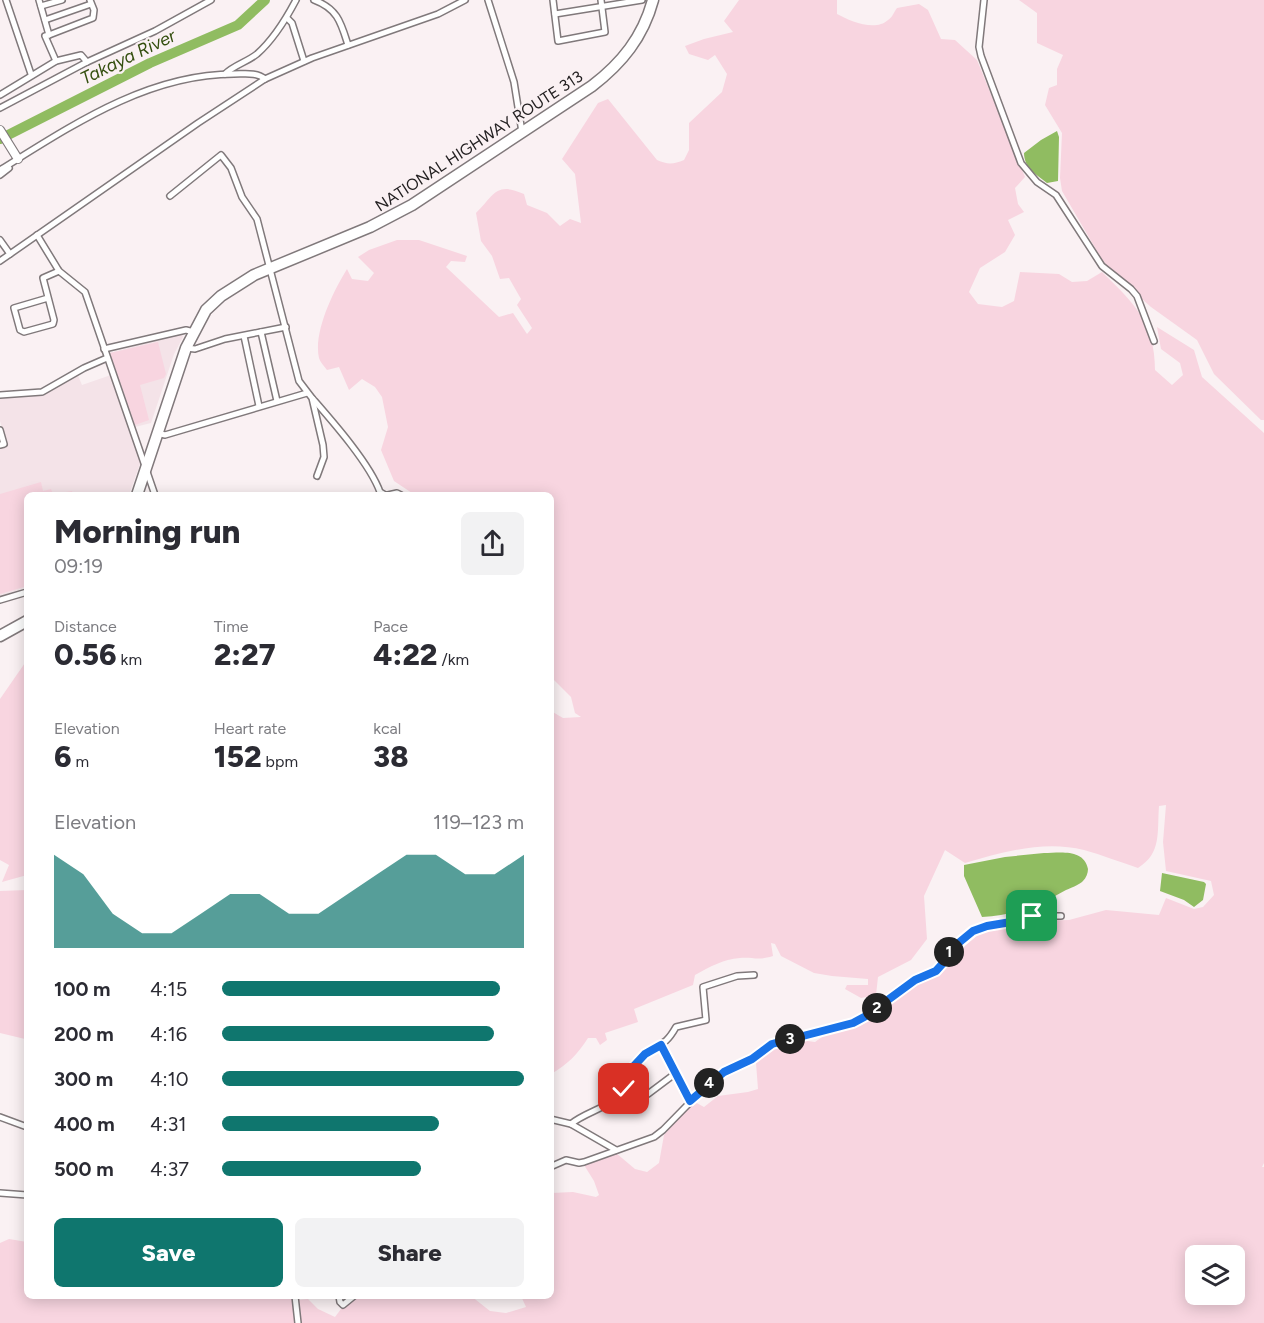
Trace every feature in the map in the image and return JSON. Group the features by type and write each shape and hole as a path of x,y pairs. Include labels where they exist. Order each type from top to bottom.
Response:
{"highway":[{"name":"NATIONAL HIGHWAY ROUTE 313","path":"138,492 186,348 206,310 237,285 269,268 391,217 522,134 592,86 617,66 638,38 653,0"},
{"path":"0,636 24,623"}],"street":[{"path":"6,0 31,75"},
{"path":"49,34 40,3 62,0"},
{"path":"0,108 87,62 156,31 211,0"},
{"path":"225,74 256,54 287,18 296,0"},
{"path":"314,0 326,4 334,12 341,23 348,45"},
{"path":"0,261 265,79 304,61 438,14 465,0"},
{"path":"489,0 514,82 522,134"},
{"path":"553,0 558,41 605,32 602,3"},
{"path":"555,14 602,3 642,0"},
{"path":"984,0 979,47 981,56 1022,163 1037,182 1056,195 1102,267 1137,296 1154,341"},
{"path":"45,20 91,2 93,18 45,36 56,61"},
{"path":"287,18 292,23 304,61"},
{"path":"0,95 56,61 81,55 87,62"},
{"path":"0,170 84,119 127,98 171,82 225,74 259,75 265,79"},
{"path":"0,130 15,160"},
{"path":"170,196 221,155 231,168 242,197 257,219 298,381 383,492"},
{"path":"0,175 13,165 15,160"},
{"path":"37,235 59,271 85,292 154,492"},
{"path":"0,240 10,254"},
{"path":"48,298 14,308 20,330 24,332 53,324 54,320 43,278 59,271"},
{"path":"186,348 195,349 286,327"},
{"path":"105,349 186,330 194,332"},
{"path":"261,332 277,401"},
{"path":"244,336 259,406"},
{"path":"0,395 42,392 107,358"},
{"path":"157,433 165,435 277,401 309,395"},
{"path":"309,395 324,457 317,476"},
{"path":"0,430 4,444 0,445"},
{"path":"0,600 24,593"},
{"path":"554,1165 566,1160 579,1163 654,1137 663,1131 690,1101 724,1072 752,1059 772,1044 853,1023 866,1016 915,980 936,971 950,950 973,931 1032,916 1061,916"},
{"path":"571,1124 616,1098 629,1081 633,1067 645,1054 669,1039 676,1027 706,1020 703,987 737,976 754,975"},
{"path":"661,1045 690,1101"},
{"path":"648,1094 676,1073"},
{"path":"0,1117 24,1126"},
{"path":"554,1120 571,1124 616,1150"},
{"path":"0,1193 24,1195"},
{"path":"295,1299 298,1323"},
{"path":"340,1299 343,1305 350,1299"}],"shaded area":[{"path":"739,0 837,0 837,14 855,22 870,25 883,23 891,18 897,8 919,4 928,10 941,39 955,40 977,60 1025,177 1015,188 1018,204 1024,212 1008,220 1015,235 1005,252 980,268 969,292 978,304 1002,307 1014,301 1020,272 1059,274 1072,282 1087,281 1102,272 1133,304 1147,327 1154,354 1155,370 1172,385 1183,375 1180,363 1161,349 1157,327 1194,350 1202,377 1264,433 1264,1163 1262,1167 1264,1167 1264,1323 300,1323 297,1300 308,1299 318,1309 335,1317 354,1299 475,1299 490,1311 506,1313 526,1307 522,1299 554,1299 554,1193 573,1192 596,1197 599,1195 584,1165 616,1153 635,1169 647,1172 659,1163 664,1135 693,1101 704,1107 718,1096 758,1089 756,1063 777,1047 793,1039 815,1042 829,1032 860,1026 880,1014 906,989 922,978 942,971 966,945 985,929 1030,921 1069,920 1106,910 1159,915 1166,898 1194,909 1203,907 1214,895 1211,881 1166,871 1163,842 1166,805 1159,806 1155,849 1146,862 1138,868 1069,847 1024,849 965,863 945,850 924,896 927,939 911,960 878,977 876,995 861,998 845,989 847,985 868,985 868,979 814,973 781,956 775,944 771,943 773,956 759,959 734,959 711,966 695,975 693,985 634,1009 638,1022 605,1033 607,1040 600,1045 596,1038 588,1038 572,1059 554,1072 554,713 563,718 581,717 575,713 571,697 554,680 554,492 410,492 394,481 381,450 388,427 382,397 375,387 362,379 349,390 339,367 327,370 319,358 319,336 336,288 347,269 352,279 368,281 374,273 358,257 369,250 397,240 419,240 467,256 465,262 451,261 446,267 499,317 513,313 527,334 532,328 517,305 521,299 509,278 500,279 492,256 481,241 476,213 496,192 507,189 524,194 527,205 547,213 560,226 570,219 581,223 575,174 562,159 598,103 608,99 657,160 671,163 684,160 689,150 689,123 722,92 727,74 715,55 708,60 689,54 685,46 733,32 724,21"},
{"path":"1019,0 1264,0 1264,420 1261,420 1214,374 1197,340 1151,307 1111,271 1101,258 1062,191 1060,178 1062,133 1045,105 1049,88 1057,85 1057,69 1063,55 1037,43 1037,13"},
{"path":"1057,131 1059,137 1058,181 1047,183 1029,167 1024,153"},
{"path":"182,334 183,337 174,354 151,423 135,427 109,353"},
{"path":"158,342 166,374 164,378 140,385 149,420 135,425 110,353"},
{"path":"77,373 82,385 111,375 141,461 130,492 24,492 24,588 0,596 0,448 7,446 0,421 0,398 33,394"},
{"path":"41,482 43,491 51,489 52,492 24,492 24,587 0,594 0,494"},
{"path":"24,664 24,876 2,882 9,865 0,860 0,699"},
{"path":"1070,853 1082,858 1088,869 1085,878 1077,885 1036,905 1016,912 982,917 964,876 964,865 1005,857"},
{"path":"1162,873 1204,882 1206,884 1203,900 1194,907 1184,900 1160,891"},
{"path":"24,890 24,1039 0,1033 0,891"},
{"path":"9,1239 24,1242 24,1299 292,1299 296,1323 0,1323 0,1243"}],"waterway":[{"name":"Takaya River","path":"0,139 150,63 238,25 265,0"}],"route":[{"path":"624,1089 633,1067 645,1054 661,1045 690,1101 724,1072 752,1059 772,1044 853,1023 866,1016 915,980 936,971 950,950 973,931 1032,916"}]}
